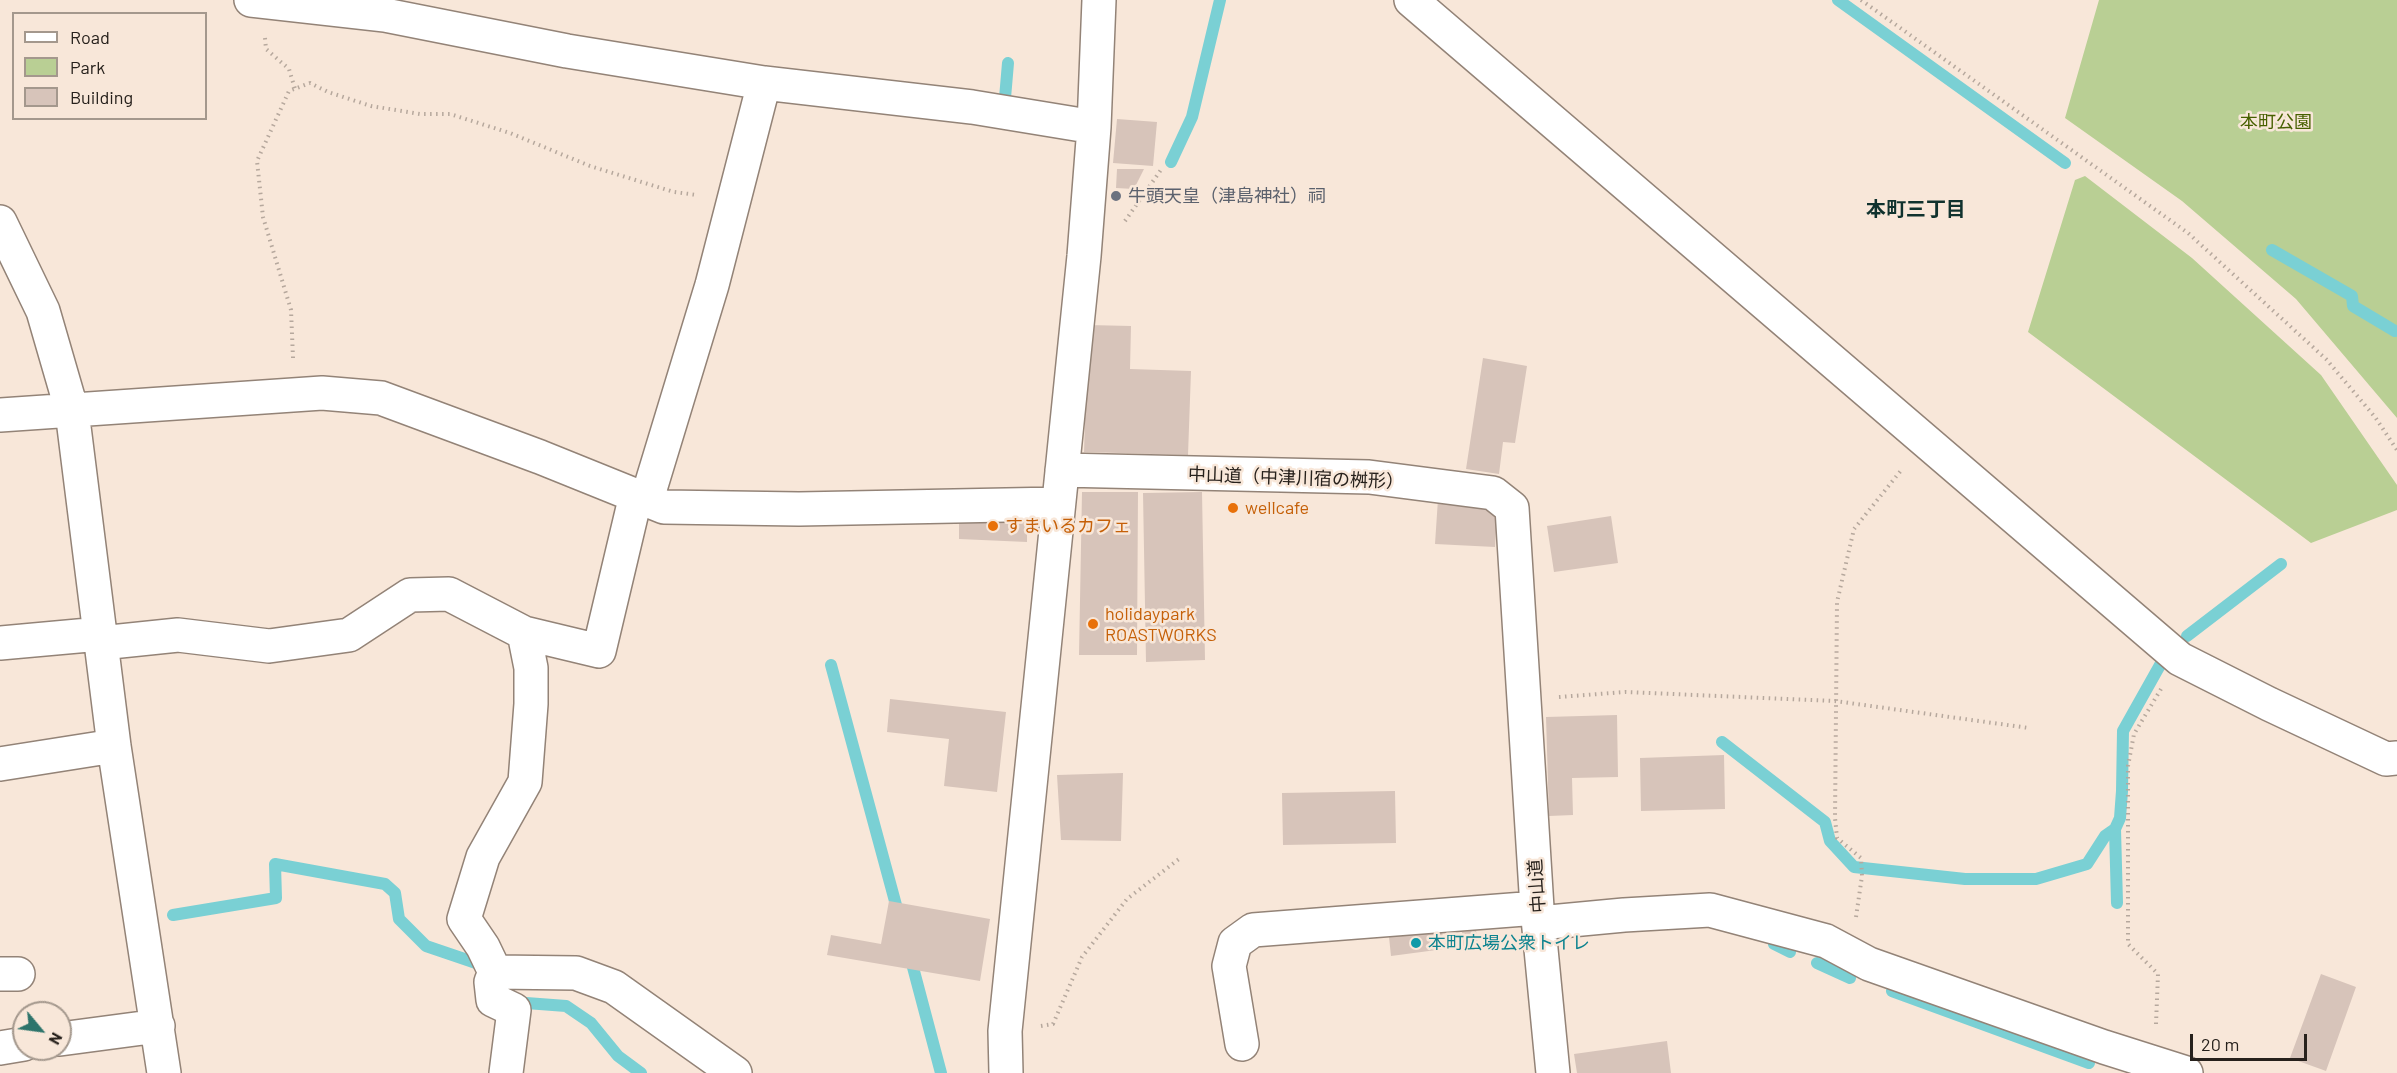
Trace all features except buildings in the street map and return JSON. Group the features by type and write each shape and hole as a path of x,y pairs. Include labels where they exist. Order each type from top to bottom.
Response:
{"street":[{"path":"1006,1073 1005,1031 1094,127 1099,0"},
{"path":"1412,0 1924,442 2180,658 2269,704 2385,759 2397,758"},
{"path":"257,1 385,15 567,51 764,82 972,107 1094,127"},
{"path":"0,643 178,635 269,646 349,635 410,595 449,594 524,633 600,651 641,497 711,285 764,82"},
{"path":"0,222 43,311 72,411 114,746 164,1073"},
{"path":"0,415 322,393 381,398 664,507 798,509 1058,504"},
{"name":"中山道（中津川宿の桝形）","path":"1062,470 1369,477 1493,493 1512,508 1525,700"},
{"path":"506,1073 514,1010 493,1000 493,976 483,947 464,919 483,857 525,782 531,680 524,633"},
{"name":"中山道","path":"1525,700 1538,916 1553,1073"},
{"path":"0,764 114,746"},
{"path":"1242,1044 1229,966 1235,943 1252,930 1710,910 1826,941 1869,964 2106,1060 2154,1061 2186,1073"},
{"path":"493,976 576,973 614,987 735,1073"},
{"path":"72,1037 158,1026"}],"path":[{"path":"1861,0 2188,233 2326,360 2375,417 2397,450"},
{"path":"257,1 266,49 289,69 296,88"},
{"path":"294,395 291,310 263,217 257,161 289,91 310,83 328,92 371,106 420,114 450,114 510,134 590,166 653,186 674,192 733,200"},
{"path":"1862,876 1860,858 1837,838 1835,701 1838,602 1854,529 1924,442"},
{"path":"2154,1061 2158,974 2128,944 2128,766 2134,734 2180,658"},
{"path":"1525,700 1626,692 1835,701 2029,728"},
{"path":"1005,1031 1053,1024 1082,957 1127,899 1179,859"}],"green space":[{"name":"本町公園","path":"2099,0 2397,0 2397,418 2296,299 2182,201 2065,118"},
{"path":"2085,176 2192,258 2321,375 2397,485 2397,510 2311,543 2028,332 2075,180"}],"waterway":[{"path":"1171,162 1192,117 1220,0"},
{"path":"1838,0 2065,163"},
{"path":"1005,98 1008,63"},
{"path":"2272,250 2352,296 2353,306 2395,331"},
{"path":"2187,636 2281,564"},
{"path":"2117,903 2115,829 2120,818 2123,731 2164,658"},
{"path":"831,665 899,916"},
{"path":"1722,742 1825,822 1830,841 1854,867 1965,879 2036,879 2087,864 2105,836 2115,829"},
{"path":"173,915 276,898 275,864 385,884 395,893 399,919 426,946 479,964 483,969"},
{"path":"1774,944 1790,952"},
{"path":"910,956 941,1073"},
{"path":"1817,963 1850,978"},
{"path":"1892,991 2089,1063"},
{"path":"513,1002 566,1006 591,1023 618,1056 641,1073"}],"place":[{"name":"牛頭天皇（津島神社）祠","path":"1116,196"},
{"name":"wellcafe","path":"1233,508"},
{"name":"すまいるカフェ","path":"993,526"},
{"name":"holidaypark ROASTWORKS","path":"1093,624"},
{"name":"本町広場公衆トイレ","path":"1416,943"}],"district":[{"name":"本町三丁目","path":"1916,209"}]}
